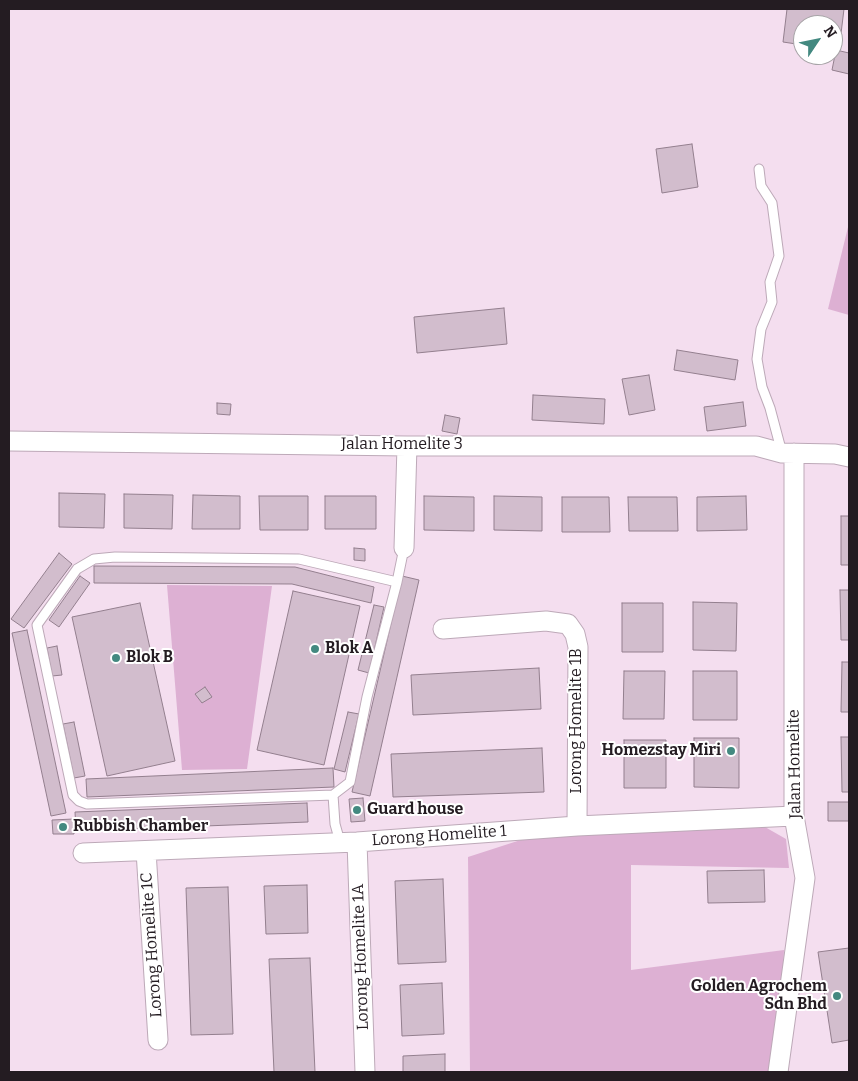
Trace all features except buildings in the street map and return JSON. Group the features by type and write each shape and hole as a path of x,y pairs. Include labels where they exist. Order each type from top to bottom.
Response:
{"street":[{"name":"Jalan Homelite 3","path":"9,441 407,446 756,446 788,453 835,454 849,457"},
{"path":"404,548 407,446"},
{"name":"Jalan Homelite","path":"778,1072 805,878 794,816 788,453"},
{"name":"Lorong Homelite 1B","path":"443,629 546,621 568,624 575,634 578,647 577,826"},
{"name":"Lorong Homelite 1","path":"83,852 348,842 577,826 794,816"},
{"name":"Lorong Homelite 1A","path":"348,842 365,1072"},
{"name":"Lorong Homelite 1C","path":"146,851 158,1040"}],"lane":[{"path":"759,169 760,186 772,203 779,256 770,282 772,302 762,329 757,359 762,387 788,453"},
{"path":"396,582 299,558 115,557 94,559 77,569 37,625 73,795 79,802 87,804 333,796 350,782 367,698 396,582 404,548"},
{"path":"333,796 335,824 348,842"}],"shaded area":[{"path":"849,223 849,315 828,309"},
{"path":"167,585 272,586 247,769 182,770"},
{"path":"765,827 786,839 789,868 631,865 631,970 784,950 781,1022 769,1072 470,1072 468,857 533,836"}],"place":[{"name":"Blok A","path":"315,649"},
{"name":"Blok B","path":"116,658"},
{"name":"Homezstay Miri","path":"731,751"},
{"name":"Guard house","path":"357,810"},
{"name":"Rubbish Chamber","path":"63,827"},
{"name":"Golden Agrochem Sdn Bhd","path":"837,996"}]}
